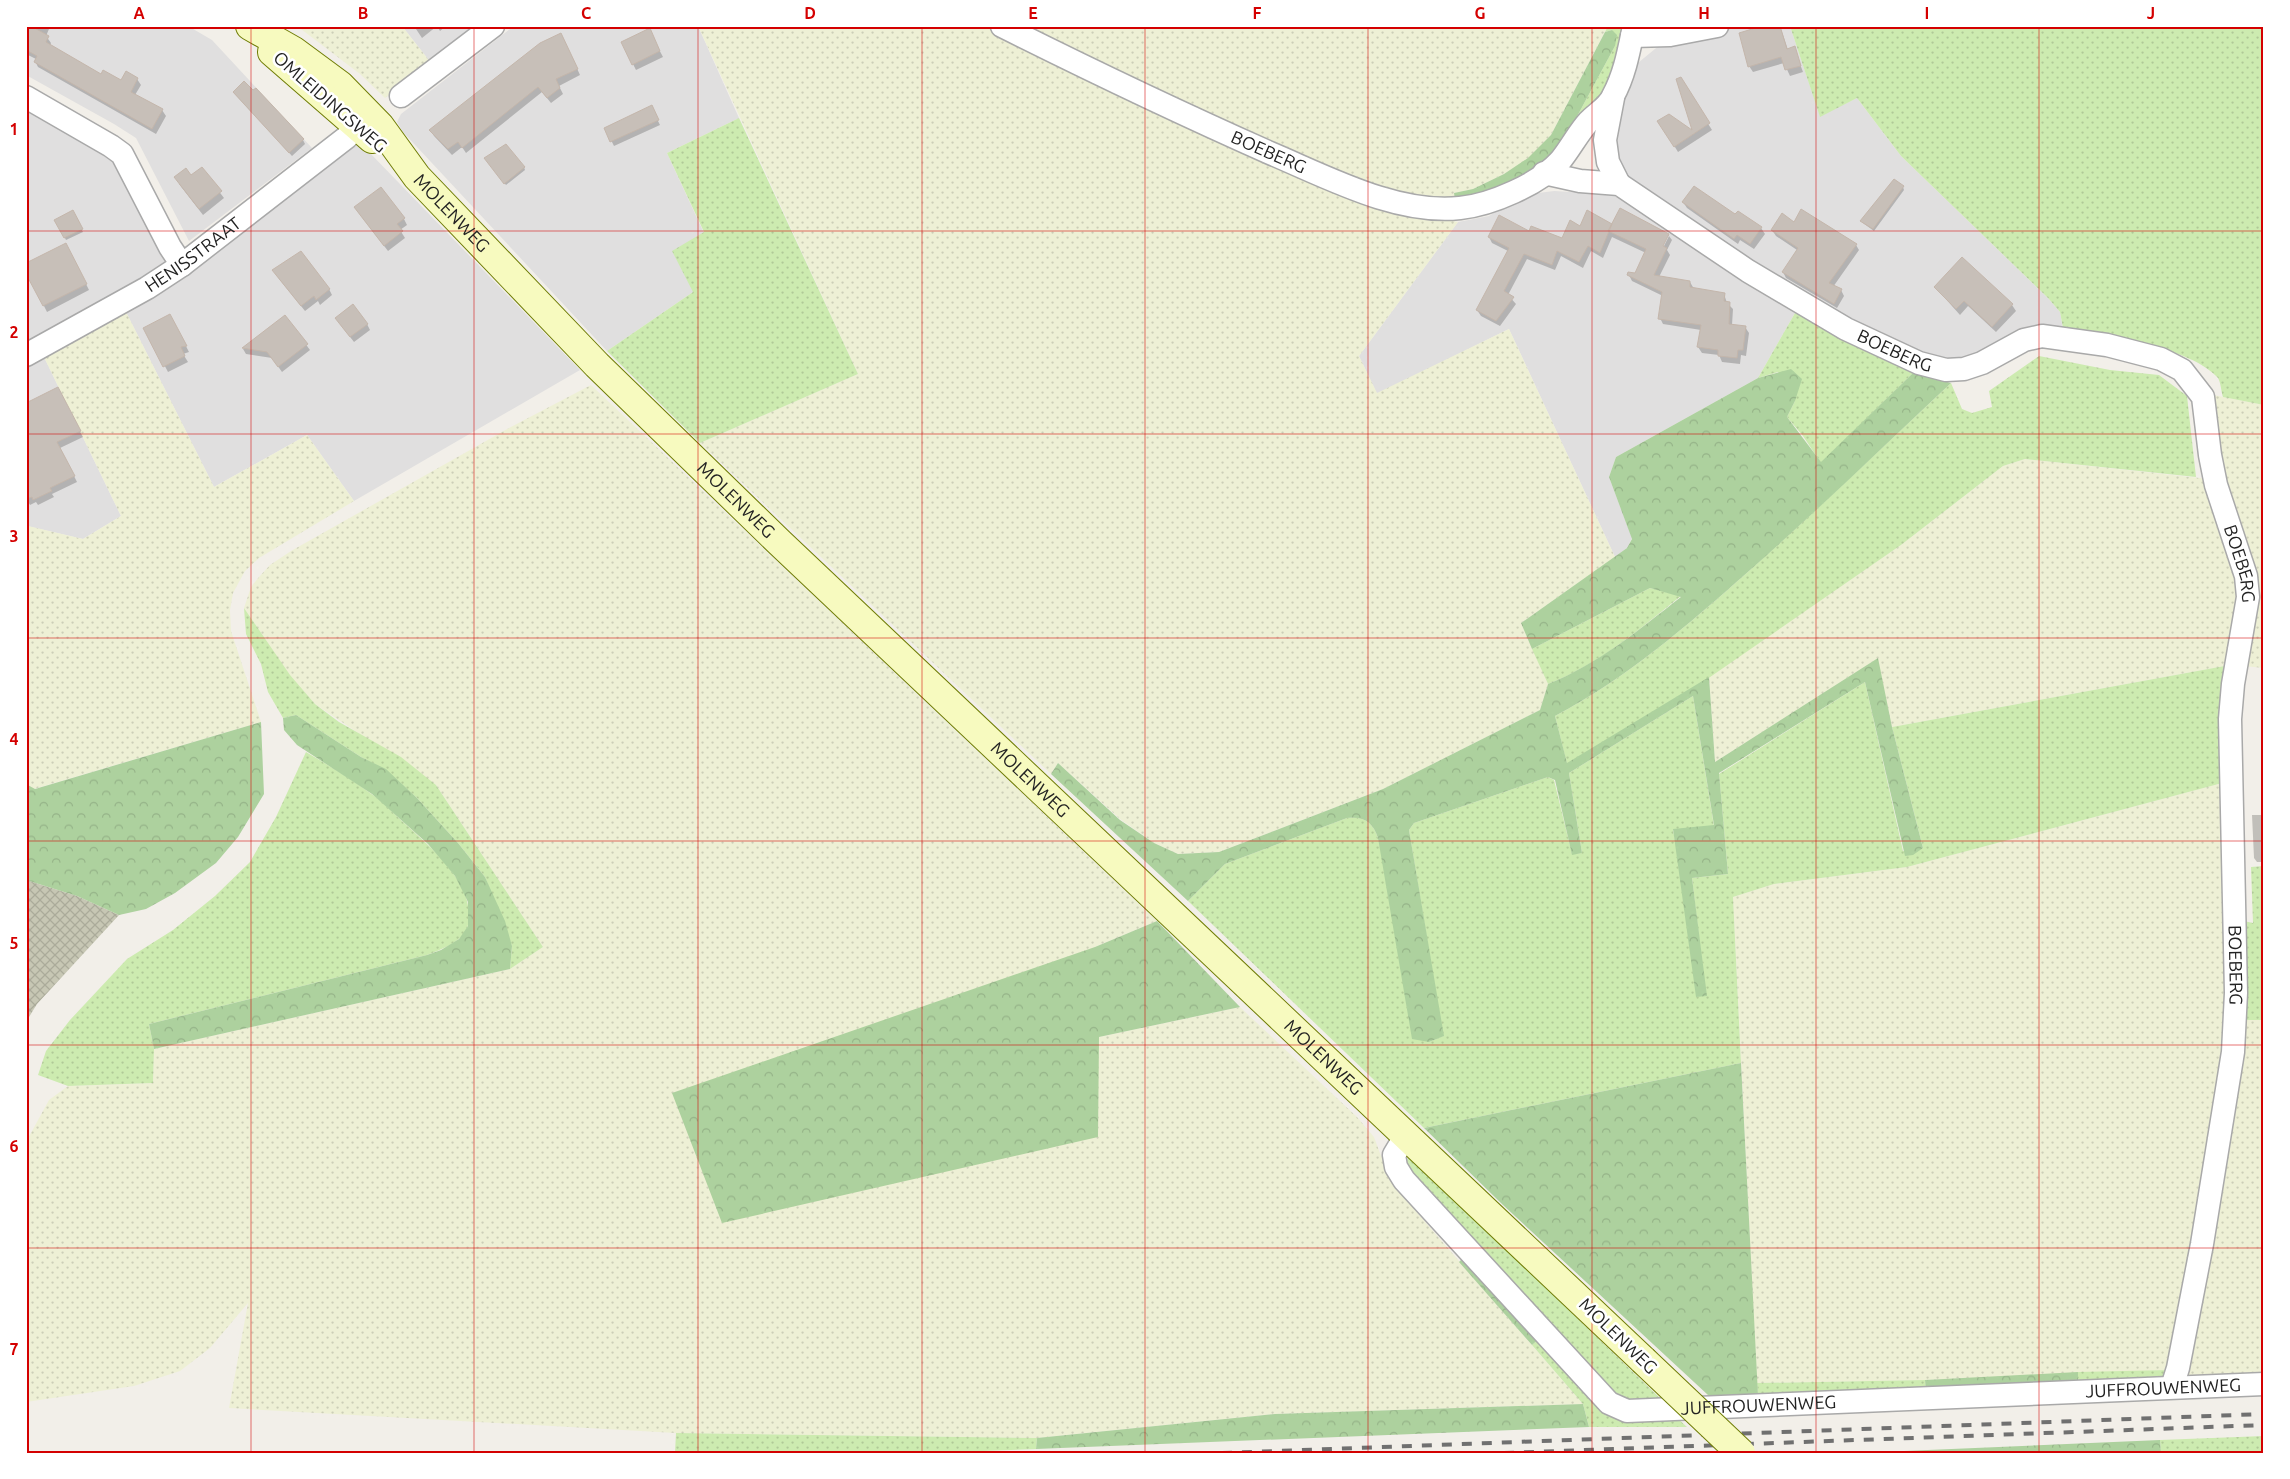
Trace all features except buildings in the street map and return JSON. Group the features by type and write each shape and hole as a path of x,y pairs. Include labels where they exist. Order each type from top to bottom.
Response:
{"main road":[{"name":"OMLEIDINGSWEG","path":"245,26 319,95 417,177"},
{"name":"OMLEIDINGSWEG","path":"250,26 294,51 340,85"},
{"name":"MOLENWEG","path":"340,85 380,126 417,177 597,365 779,542 1741,1453"}],"street":[{"path":"401,96 493,26"},
{"name":"BOEBERG","path":"1002,26 1221,131 1378,197 1420,206 1460,208 1497,199 1518,190 1558,162 1589,121 1612,98"},
{"name":"BOEBERG","path":"1717,26 1670,35 1633,31 1624,71 1612,98 1605,140 1608,162 1620,184 1748,271 1854,334 1919,363 1946,370 1964,369 1982,363 2024,340 2042,336 2107,345 2161,359 2182,370 2203,397 2210,455 2216,485 2239,550 2246,576 2248,597 2233,684 2230,719 2236,993 2233,1052 2205,1224 2178,1368 2172,1387"},
{"path":"26,97 122,154 170,247 182,265"},
{"name":"HENISSTRAAT","path":"26,355 147,288 182,265 347,137"},
{"name":"BOEBERG","path":"1544,173 1580,181 1620,184"},
{"name":"JUFFROUWENWEG","path":"1406,1135 1394,1155 1396,1167 1404,1180 1609,1403 1627,1411 2264,1384"}],"shaded area":[{"path":"26,26 188,26 212,40 312,148 189,241 136,138 26,75"},
{"path":"297,26 402,26 431,63 385,98 360,74"},
{"path":"402,26 476,26 431,63"},
{"path":"514,26 698,26 739,118 667,153 704,233 693,292 607,351 403,132 397,122 401,114"},
{"path":"698,26 989,26 1076,70 1396,209 1458,222 1359,356 1377,393 1509,329 1615,557 1521,623 1548,684 1540,710 1383,789 1219,852 1178,854 1154,843 1120,819 1058,763 1051,774 700,443 858,374"},
{"path":"1021,26 1608,26 1551,135 1528,159 1504,174 1473,189 1454,193 1455,200 1403,195 1361,181 1211,119"},
{"path":"1736,26 1790,26 1820,116 1857,98 1901,156 2048,298 2060,312 2063,328 1957,361 1932,358 1824,307 1634,182 1621,168 1616,156 1616,135 1633,67 1661,44"},
{"path":"26,110 115,162 164,249 165,262 161,271 26,346"},
{"path":"358,144 369,152 580,370 354,501 307,435 214,487 126,312 183,278"},
{"path":"1554,191 1620,195 1714,256 1795,313 1758,378 1616,457 1609,477 1632,538 1627,548 1615,557 1509,329 1377,394 1359,356 1458,222 1489,216 1521,195"},
{"path":"126,312 214,487 307,435 354,501 259,558 245,571 233,593 230,610 231,631 261,722 34,789 26,784 26,524 83,539 121,516 43,355"},
{"path":"43,355 121,516 83,539 27,526 26,524 26,364"},
{"path":"591,385 1157,921 1095,947 1099,1037 1240,1007 1357,1117 1374,1137 1381,1156 1418,1203 1413,1208 1583,1404 1275,1414 1037,1438 676,1433 229,1408 248,1303 210,1348 180,1371 134,1386 26,1402 26,1142 49,1100 68,1086 153,1083 154,1049 510,969 543,947 436,785 315,704 290,676 244,608 251,587 259,577 270,565 291,551 509,428"},
{"path":"2208,394 2264,405 2264,668 2243,666 2250,616"},
{"path":"2025,459 2209,479 2241,589 2230,665 1892,727 1877,659 1715,762 1709,677 1901,545 2003,466"},
{"path":"2226,782 2230,1010 2169,1370 1925,1380 1757,1383 1733,897 1774,884 1907,867"},
{"path":"26,880 77,896 119,915 37,1004 26,1022"},
{"path":"2240,1020 2264,1020 2264,1373 2185,1380"}],"green space":[{"path":"1608,26 1628,26 1608,88 1560,148 1615,46 1612,30 1605,32"},
{"path":"1790,26 2264,26 2264,405 2223,397 2218,378 2189,358 2122,337 2063,328 2060,312 2048,298 1901,156 1857,98 1820,117"},
{"path":"1612,30 1617,35 1615,46 1560,148 1547,161 1494,193 1455,200 1454,193 1473,189 1504,174 1528,158 1551,135 1605,32"},
{"path":"739,118 858,374 700,443 607,351 693,292 672,251 704,232 667,153"},
{"path":"1795,313 1913,373 1821,463 1803,436 1787,417 1795,401 1778,372 1758,378"},
{"path":"2039,356 2110,370 2159,375 2187,396 2196,477 2025,459 2003,466 1901,545 1700,684 1567,764 1555,716 1582,701 1632,668 1703,611 1800,525 1951,383 1962,409 1972,413 1992,407 1989,391"},
{"path":"1791,369 1802,379 1795,401 1787,417 1821,462 1913,373 1951,383 1800,525 1703,611 1632,668 1582,701 1555,716 1567,763 1709,677 1715,762 1878,658 1892,727 1923,848 1913,855 1905,856 1865,682 1719,773 1728,874 1692,878 1707,996 1696,997 1673,829 1714,825 1693,696 1569,773 1582,853 1572,855 1555,780 1548,777 1414,823 1409,830 1444,1036 1429,1042 1412,1039 1378,838 1376,832 1367,821 1358,818 1347,818 1225,864 1188,901 1051,774 1058,763 1120,820 1154,843 1178,854 1219,852 1383,789 1540,710 1548,684 1567,676 1601,656 1681,597 1650,588 1532,649 1521,623 1627,548 1632,539 1609,477 1616,457 1758,378"},
{"path":"1650,588 1681,596 1634,634 1602,656 1567,676 1548,684 1532,649"},
{"path":"244,608 290,675 315,704 339,722 401,757 436,785 543,947 510,969 512,946 485,877 458,843 417,798 386,770 361,757 296,715 283,718 268,692 261,664 246,634"},
{"path":"2230,665 2226,782 1907,867 1774,884 1733,897 1741,1063 1424,1128 1188,901 1225,864 1347,818 1358,818 1367,821 1376,832 1378,838 1429,1042 1443,1036 1409,830 1414,823 1548,777 1554,780 1572,854 1582,853 1569,773 1693,696 1714,826 1673,830 1706,996 1692,878 1728,874 1719,774 1865,682 1903,851 1923,848 1892,727"},
{"path":"296,715 361,757 386,769 417,798 458,843 485,877 505,921 512,946 510,969 154,1049 149,1024 427,955 441,950 459,939 468,926 468,902 455,876 428,844 372,794 297,745 284,730 283,718"},
{"path":"261,722 264,794 238,837 216,863 175,893 146,909 119,915 77,896 26,880 26,784 35,789"},
{"path":"306,752 379,799 437,854 458,880 465,895 469,910 468,925 462,936 451,944 427,955 149,1024 154,1049 153,1083 68,1086 38,1075 46,1051 70,1020 127,959 173,930 215,896 250,862 276,817"},
{"path":"2264,866 2264,1020 2240,1020 2239,920 2253,923 2251,867"},
{"path":"1157,921 1240,1007 1099,1037 1098,1137 722,1223 672,1093 1095,947"},
{"path":"1741,1063 1758,1395 1708,1395 1503,1205 1424,1128"},
{"path":"1408,1158 1412,1159 1661,1399 1617,1400 1405,1165"},
{"path":"1467,1254 1541,1337 1532,1345 1459,1262"},
{"path":"1541,1337 1597,1401 1676,1417 1687,1427 1589,1427 1583,1404 1532,1345"},
{"path":"2169,1370 2166,1377 2078,1385 2078,1372"},
{"path":"2078,1372 2078,1385 1926,1392 1925,1380"},
{"path":"1925,1380 1926,1392 1758,1395 1757,1383"},
{"path":"1583,1404 1589,1427 1036,1449 1037,1438 1275,1414"},
{"path":"676,1433 1037,1438 1036,1449 927,1453 675,1453"},
{"path":"2264,1436 2264,1453 2161,1453 2160,1440"},
{"path":"2160,1440 2161,1453 1857,1453"}],"railway":[{"path":"1222,1453 2264,1414"},
{"path":"1504,1453 2264,1425"}]}
